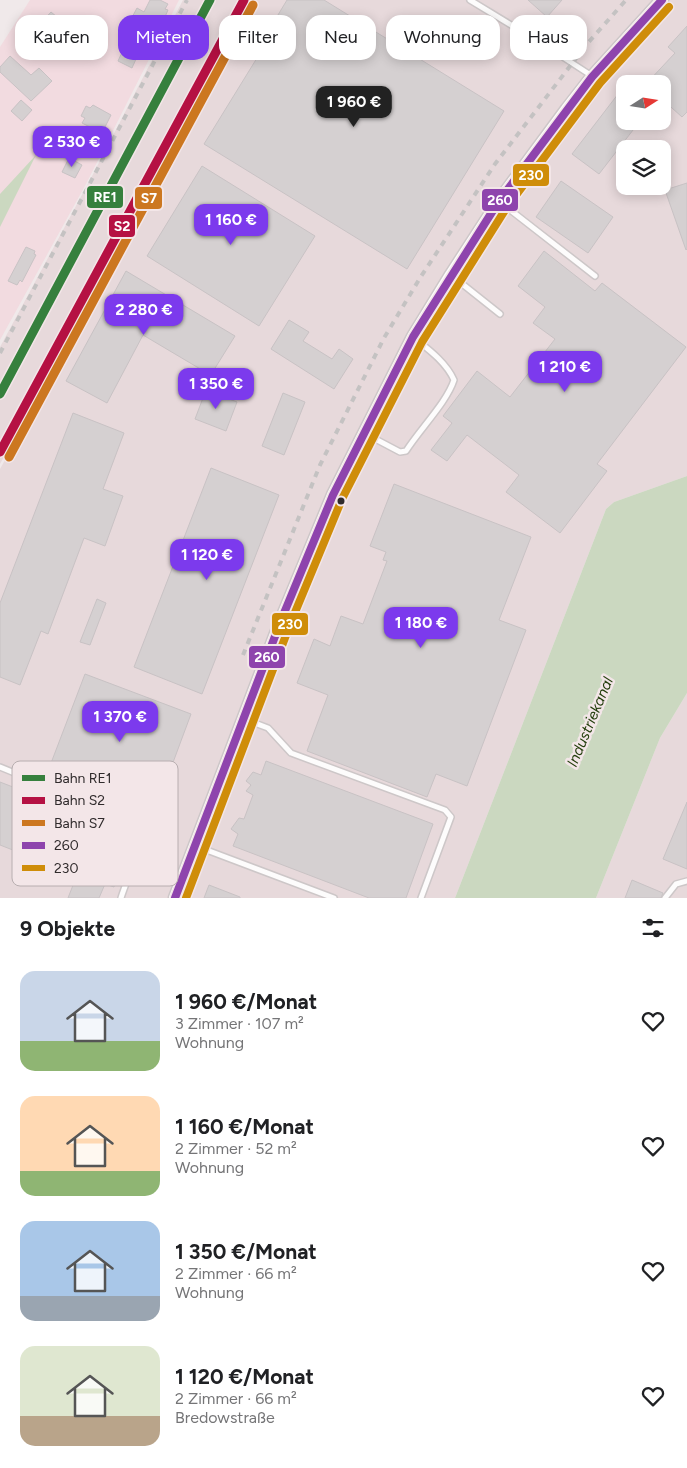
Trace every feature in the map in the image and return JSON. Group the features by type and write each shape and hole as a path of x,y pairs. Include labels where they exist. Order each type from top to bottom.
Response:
{"street":[{"path":"175,898 331,498 413,337 499,201 592,77 662,0"}],"lane":[{"path":"470,0 549,48 592,77"},
{"path":"499,201 595,276"},
{"path":"451,275 500,314"},
{"path":"363,433 400,452 406,451 451,390 454,380 452,374 433,352 413,337"},
{"path":"244,719 268,728 291,753 445,810 451,817 421,898"},
{"path":"0,767 12,772"},
{"path":"195,846 334,898"},
{"path":"665,898 676,884 687,881"},
{"path":"121,898 125,886"}],"shaded area":[{"path":"30,0 179,0 171,15 118,15 118,60 149,60 86,184 0,340 0,47 15,24 15,60 108,60 108,15 20,15"},
{"path":"183,0 252,0 244,15 219,15 219,60 0,464 0,347 152,60 209,60 209,15 175,15"},
{"path":"256,0 687,0 687,476 614,502 606,509 455,898 0,898 0,469 224,60 296,60 296,15 248,15"},
{"path":"687,693 687,898 596,898 660,738"}],"water":[{"path":"36,155 0,227 0,194"},
{"name":"Industriekanal","path":"687,476 687,693 660,738 596,898 455,898 606,509 614,502"}],"building":[{"path":"150,0 160,0 168,4 165,9 168,10 166,15 133,15 137,8 144,12"},
{"path":"287,0 324,0 348,15 306,15 306,60 376,60 376,32 386,38 386,60 421,60 504,111 407,269 204,144 256,60 296,60 296,15 278,15"},
{"path":"528,0 562,0 549,15 545,15"},
{"path":"687,26 687,112 682,117 671,107 671,75 654,75 675,53 668,47"},
{"path":"10,56 31,75 39,68 52,81 31,101 0,72 0,67"},
{"path":"118,60 136,60 132,68"},
{"path":"616,97 616,130 633,130 625,140 616,140 616,152 599,174 572,154"},
{"path":"21,100 32,110 22,121 11,111"},
{"path":"93,105 111,115 102,133 82,123 85,118 81,116 86,106 90,108"},
{"path":"69,158 82,165 75,178 62,172"},
{"path":"202,166 315,236 259,326 147,256"},
{"path":"561,181 613,217 588,253 536,217"},
{"path":"687,183 686,250 667,195 671,195 671,188"},
{"path":"26,247 35,251 34,254 36,255 22,282 20,280 17,285 8,281"},
{"path":"544,251 595,291 602,283 686,347 597,464 607,471 560,533 506,492 519,475 467,435 447,461 431,450 452,423 443,416 477,371 510,397 555,339 533,323 545,307 518,286"},
{"path":"126,271 235,336 212,373 202,370 143,335 107,403 66,381"},
{"path":"289,320 309,332 303,341 332,359 339,349 353,359 334,389 271,349"},
{"path":"206,390 237,402 226,431 195,419"},
{"path":"283,393 305,402 284,455 262,446"},
{"path":"73,413 124,433 103,489 123,496 105,546 84,538 48,634 41,631 20,685 0,677 0,603"},
{"path":"211,468 279,495 202,694 134,667"},
{"path":"394,484 531,537 499,620 526,630 467,786 436,774 427,797 307,751 328,695 297,683 314,639 330,646 341,616 363,624 387,561 383,560 386,552 370,546"},
{"path":"97,599 106,603 90,645 80,642"},
{"path":"85,674 191,714 174,761 52,761"},
{"path":"266,761 433,824 406,898 369,898 233,846 238,834 231,829 239,818 244,819 253,795 246,791 251,785 246,781 253,772 261,775"},
{"path":"0,782 12,787 12,850 0,845"},
{"path":"687,802 687,869 663,859"},
{"path":"632,880 663,893 661,898 625,898"},
{"path":"209,885 240,897 240,898 204,898"},
{"path":"73,886 104,886 99,898 68,898"}],"railway":[{"path":"0,353 187,0"},
{"path":"243,655 320,465 384,338 420,278 495,164 587,44 626,0"}],"rail line":[{"name":"RE1","path":"0,394 210,0"},
{"name":"S2","path":"0,452 244,0"},
{"name":"S7","path":"9,457 253,5"}],"transit line":[{"name":"260","path":"175,898 282,618 333,495 413,337 499,201 592,77 662,0"},
{"name":"230","path":"186,898 291,622 342,499 422,342 507,207 600,83 669,7"}]}
